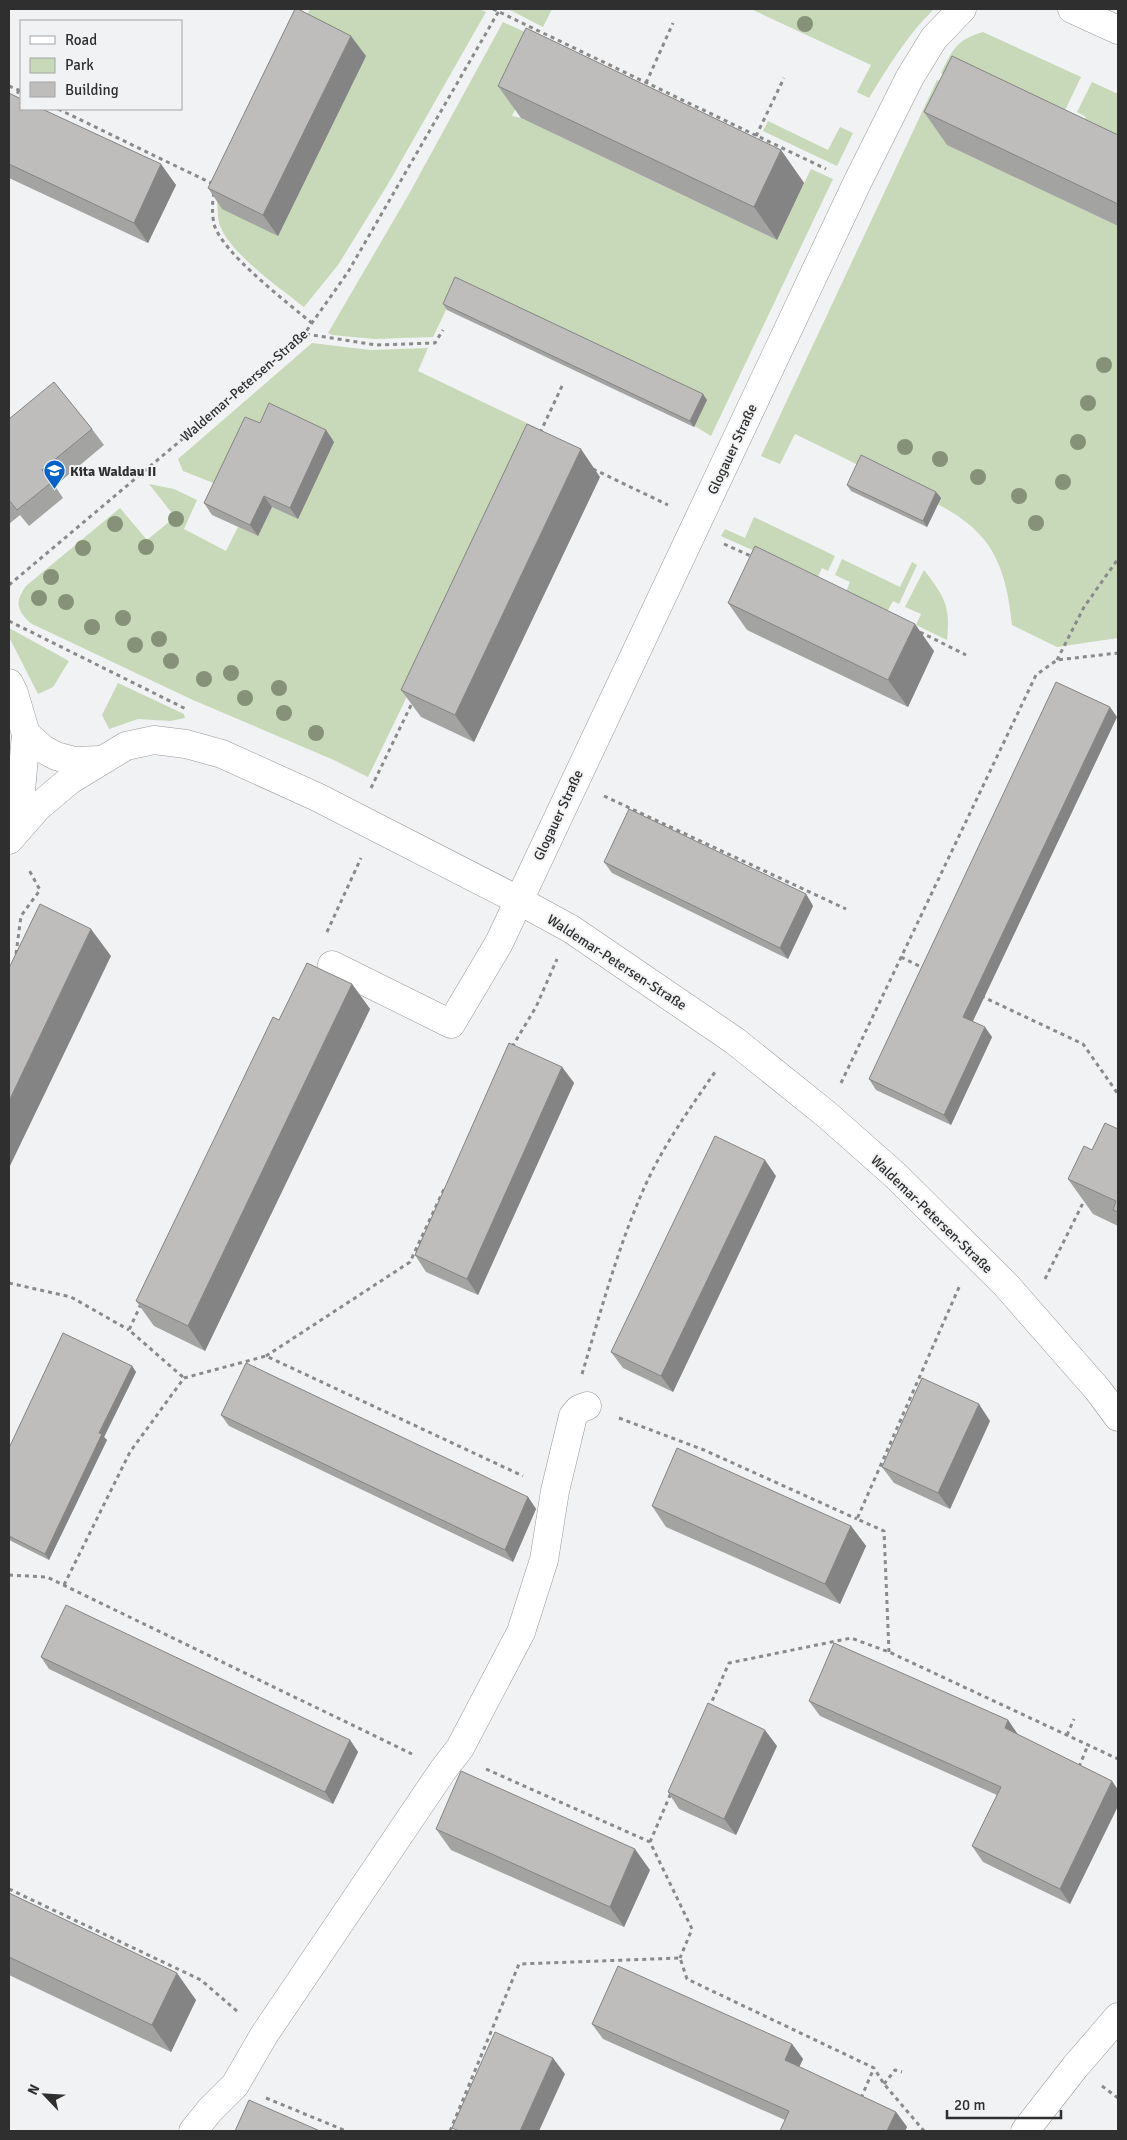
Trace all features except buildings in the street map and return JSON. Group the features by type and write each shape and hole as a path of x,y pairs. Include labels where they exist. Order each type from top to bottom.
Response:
{"street":[{"name":"Glogauer Straße","path":"332,965 451,1024 499,943 857,183 910,76 934,38 962,9"},
{"path":"1072,9 1118,30"},
{"path":"9,683 26,734 21,791 10,838"},
{"name":"Waldemar-Petersen-Straße","path":"26,734 43,749 56,756 74,761 100,760 126,746 154,740 186,744 222,754 317,797 571,929 735,1041 826,1114 896,1175 1029,1311 1098,1390 1118,1417"},
{"path":"10,838 38,807 70,780 100,760"},
{"path":"193,2131 210,2110 235,2085 264,2036 449,1763 521,1632 544,1560 555,1491 573,1416 579,1408 587,1406"},
{"path":"1025,2131 1075,2066 1118,2017"}],"path":[{"path":"493,9 499,10 646,83 857,183"},
{"name":"Waldemar-Petersen-Straße","path":"9,585 300,340 348,272 388,206 499,10"},
{"path":"646,83 673,24"},
{"path":"756,136 784,78"},
{"path":"9,86 20,90 11,108"},
{"path":"60,110 217,186 213,198 214,224 222,239 232,252 266,284 313,324"},
{"path":"121,149 124,141"},
{"path":"305,334 386,345 435,343 443,330"},
{"path":"540,434 562,386"},
{"path":"587,466 697,524 762,562"},
{"path":"826,1114 1036,675 1056,660 1084,607 1118,559"},
{"path":"9,621 187,708 222,754"},
{"path":"911,628 966,655"},
{"path":"1056,660 1118,653"},
{"path":"326,935 366,822 417,692"},
{"path":"574,782 846,909"},
{"path":"10,838 40,890 21,916 16,959"},
{"path":"509,1052 536,1007 571,929"},
{"path":"901,957 928,970"},
{"path":"973,992 1083,1044 1118,1094"},
{"path":"735,1041 678,1125 646,1184 625,1233 582,1374 587,1406 704,1450 884,1531 889,1652"},
{"path":"64,1585 130,1452 184,1378 266,1356 410,1262 447,1183"},
{"path":"1029,1311 1087,1195"},
{"path":"858,1519 974,1253"},
{"path":"9,1283 71,1297 129,1330 184,1378"},
{"path":"129,1330 142,1303"},
{"path":"266,1356 555,1491"},
{"path":"9,1574 48,1577 449,1763 650,1842 692,1929 680,1958 687,1979 874,2068 884,2084 924,2131"},
{"path":"706,1716 729,1663 851,1638 889,1652 1118,1759"},
{"path":"1067,1735 1074,1720"},
{"path":"1078,1770 1088,1745"},
{"path":"650,1842 674,1788"},
{"path":"9,1889 201,1980 264,2036"},
{"path":"450,2131 519,1964 680,1958"},
{"path":"859,2101 874,2068"},
{"path":"884,2084 895,2070 902,2072"},
{"path":"235,2085 346,2131"}],"green space":[{"path":"310,9 479,9 486,12 388,184 338,265 304,307 257,270 234,248 220,226 217,198 278,235 338,112 281,65"},
{"path":"511,9 552,9 543,27"},
{"path":"751,9 934,9 907,40 869,98 857,92 871,65"},
{"path":"503,22 547,42 512,116 521,118 777,240 811,169 833,179 711,436 459,283 433,337 374,339 328,333 409,194"},
{"path":"983,32 1081,77 1057,127 941,73 956,46 967,38"},
{"path":"937,80 963,93 948,145 1118,226 1118,638 1057,647 1012,625 1005,582 992,551 986,542 967,523 932,501 795,434 780,464 761,456"},
{"path":"1092,82 1118,94 1118,156 1077,137 1086,117 1077,112"},
{"path":"768,121 828,150 840,127 853,133 837,166 763,131"},
{"path":"312,343 370,350 428,348 418,371 537,428 368,777 336,761 193,700 30,623 22,614 19,605 20,597 26,586 120,508 147,540 175,517 149,484 174,489 197,500 184,529 226,551 238,527 258,536 272,507 334,442 216,484 183,471 178,459"},
{"path":"754,517 835,556 828,571 822,568 817,579 721,536 725,529 745,538"},
{"path":"842,559 900,587 912,562 917,565 899,604 893,601 887,612 846,592 850,582 835,575"},
{"path":"924,570 937,587 947,610 947,640 916,625 921,614 905,607"},
{"path":"9,628 69,661 53,687 38,694 9,637"},
{"path":"118,683 184,714 185,718 170,721 138,719 109,729 102,715"}],"place":[{"name":"Kita Waldau II","path":"54,490"}]}
